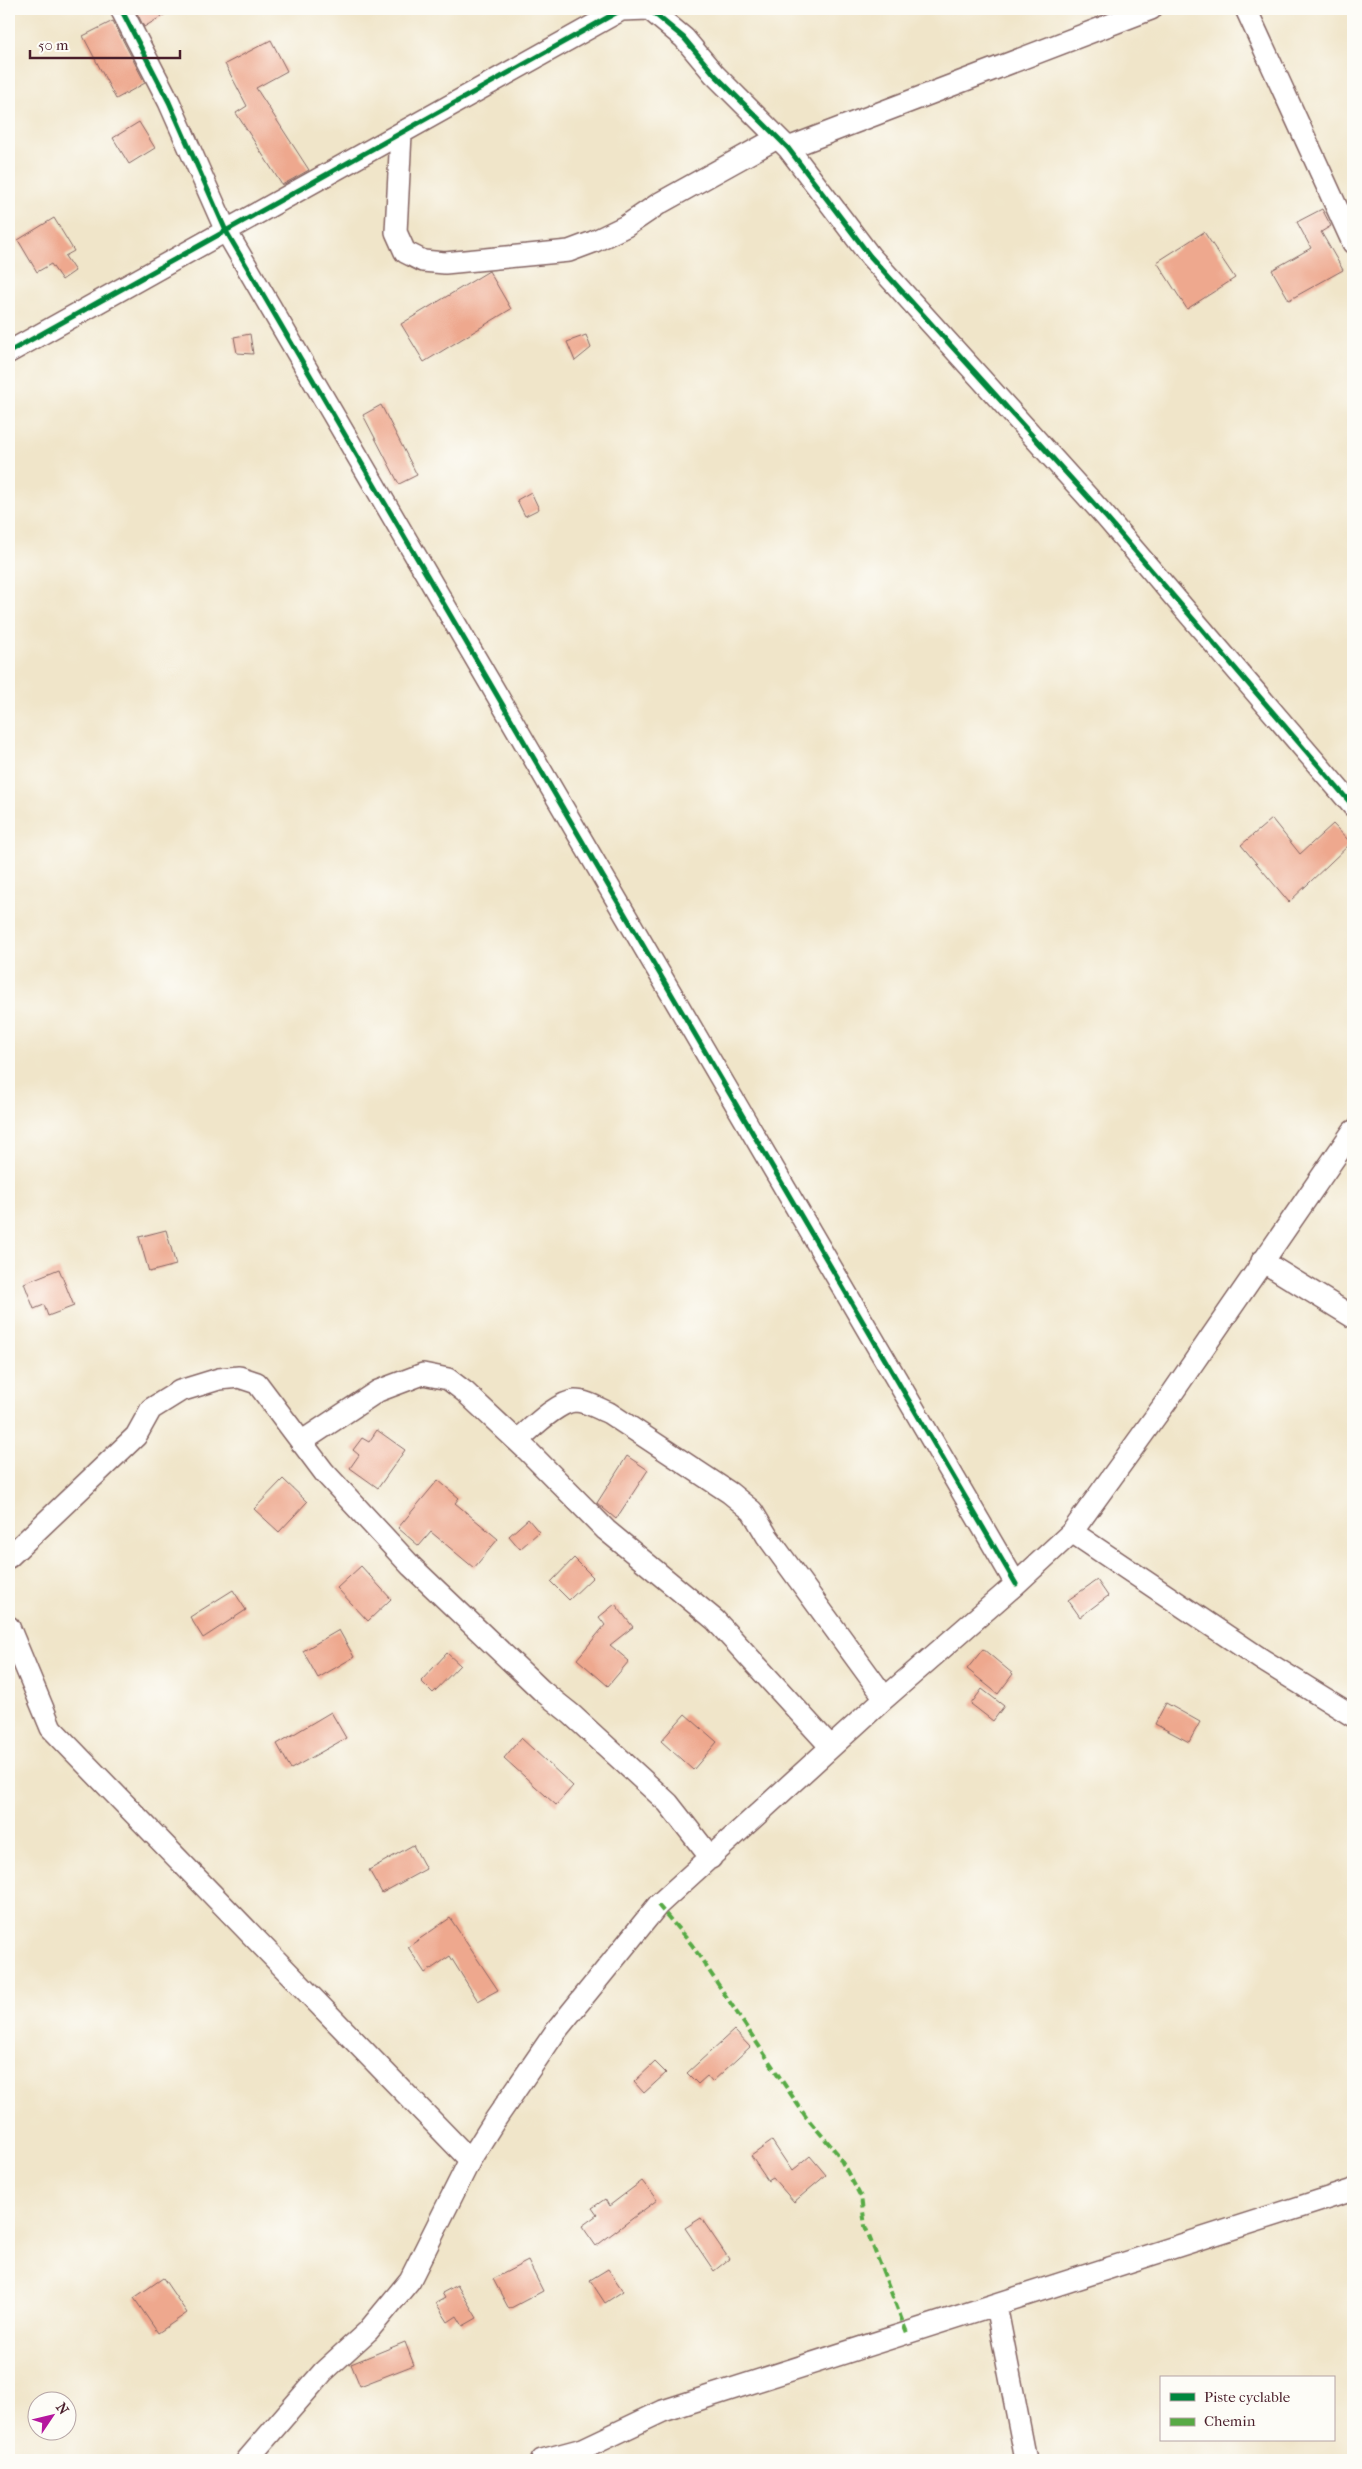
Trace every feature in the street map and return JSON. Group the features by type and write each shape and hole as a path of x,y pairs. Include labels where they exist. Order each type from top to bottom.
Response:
{"street":[{"path":"121,9 169,102 226,231 1016,1584"},
{"path":"661,9 714,74 782,143 870,256 1105,516 1353,806"},
{"path":"401,134 396,232 405,252 423,261 445,263 569,251 626,226 660,203 782,143 1151,9"},
{"path":"1246,9 1353,243"},
{"path":"9,352 621,10 649,10 684,38"},
{"path":"247,2460 323,2372 368,2331 410,2280 470,2160 556,2031 658,1905 885,1698 1016,1584 1072,1532 1168,1398 1353,1131"},
{"path":"1262,1261 1353,1317"},
{"path":"301,1442 378,1391 423,1374 448,1379 465,1392 517,1440 606,1530 715,1620 831,1747"},
{"path":"9,1557 136,1436 151,1409 180,1391 219,1379 239,1377 257,1383 324,1472 411,1566 541,1690 571,1714 668,1803 711,1858"},
{"path":"517,1440 559,1407 575,1401 589,1404 609,1413 730,1492 752,1511 767,1536 885,1698"},
{"path":"1072,1532 1253,1654 1353,1716"},
{"path":"9,1627 51,1728 470,2160"},
{"path":"542,2460 583,2449 663,2411 1353,2190"},
{"path":"996,2305 1026,2460"}],"building":[{"path":"135,9 174,9 144,27"},
{"path":"113,21 145,83 116,99 83,36"},
{"path":"271,40 287,71 256,88 309,170 282,185 236,113 247,106 225,64"},
{"path":"139,122 155,148 129,164 113,138"},
{"path":"1322,209 1331,226 1321,232 1343,270 1289,300 1272,270 1311,248 1297,222"},
{"path":"54,218 74,251 65,256 75,271 62,280 51,264 37,272 18,240"},
{"path":"1204,232 1235,278 1187,309 1157,262"},
{"path":"489,271 511,309 424,362 401,324"},
{"path":"250,334 253,354 237,353 234,337"},
{"path":"586,335 591,348 575,361 567,342"},
{"path":"381,405 417,475 399,484 363,415"},
{"path":"531,492 539,509 525,516 517,500"},
{"path":"1272,819 1300,854 1333,824 1351,843 1289,902 1241,845"},
{"path":"166,1230 176,1265 149,1272 139,1237"},
{"path":"59,1269 74,1306 48,1316 44,1305 34,1309 24,1283"},
{"path":"377,1430 405,1450 378,1488 350,1468 359,1455 353,1450 362,1438 369,1442"},
{"path":"627,1456 648,1470 616,1519 597,1503"},
{"path":"283,1479 307,1502 279,1532 254,1509"},
{"path":"438,1480 459,1498 455,1503 498,1539 474,1568 431,1532 419,1546 398,1528"},
{"path":"528,1519 539,1532 520,1549 509,1536"},
{"path":"574,1558 593,1577 569,1600 551,1582"},
{"path":"361,1566 391,1599 368,1621 337,1588"},
{"path":"1097,1580 1108,1596 1080,1617 1068,1600"},
{"path":"233,1590 246,1610 203,1638 190,1617"},
{"path":"615,1604 633,1627 610,1645 629,1661 608,1686 577,1659 605,1625 599,1617"},
{"path":"339,1630 354,1657 318,1678 303,1651"},
{"path":"983,1649 1013,1674 998,1694 967,1669"},
{"path":"447,1653 460,1665 433,1693 421,1681"},
{"path":"982,1689 1004,1706 993,1721 971,1704"},
{"path":"1166,1703 1200,1722 1189,1742 1155,1724"},
{"path":"331,1712 346,1738 291,1769 277,1744"},
{"path":"685,1714 717,1742 693,1770 661,1741"},
{"path":"521,1738 573,1786 556,1805 504,1758"},
{"path":"413,1845 426,1869 382,1893 369,1870"},
{"path":"450,1918 498,1990 478,2001 450,1956 425,1973 408,1947"},
{"path":"734,2030 750,2047 712,2082 707,2076 698,2084 687,2073"},
{"path":"655,2062 666,2073 644,2093 634,2082"},
{"path":"772,2141 792,2171 810,2156 826,2175 794,2202 773,2178 768,2181 751,2156"},
{"path":"642,2181 657,2200 596,2246 582,2226 597,2215 592,2208 605,2199 609,2206"},
{"path":"701,2218 729,2259 714,2271 685,2228"},
{"path":"528,2261 543,2291 509,2309 493,2279"},
{"path":"608,2269 623,2291 605,2303 590,2280"},
{"path":"163,2278 187,2313 158,2333 134,2298"},
{"path":"457,2285 477,2318 463,2326 457,2316 448,2322 436,2303 445,2298 442,2293"},
{"path":"405,2342 414,2365 360,2386 351,2364"}],"marked path":[{"path":"658,1905 692,1945 806,2117 837,2153 861,2197 865,2226 907,2333"}],"cycle path":[{"path":"121,9 169,102 226,231 1016,1584"},
{"path":"9,352 621,10 649,9 684,38 714,74 788,148 870,256 1105,516 1353,806"}]}
